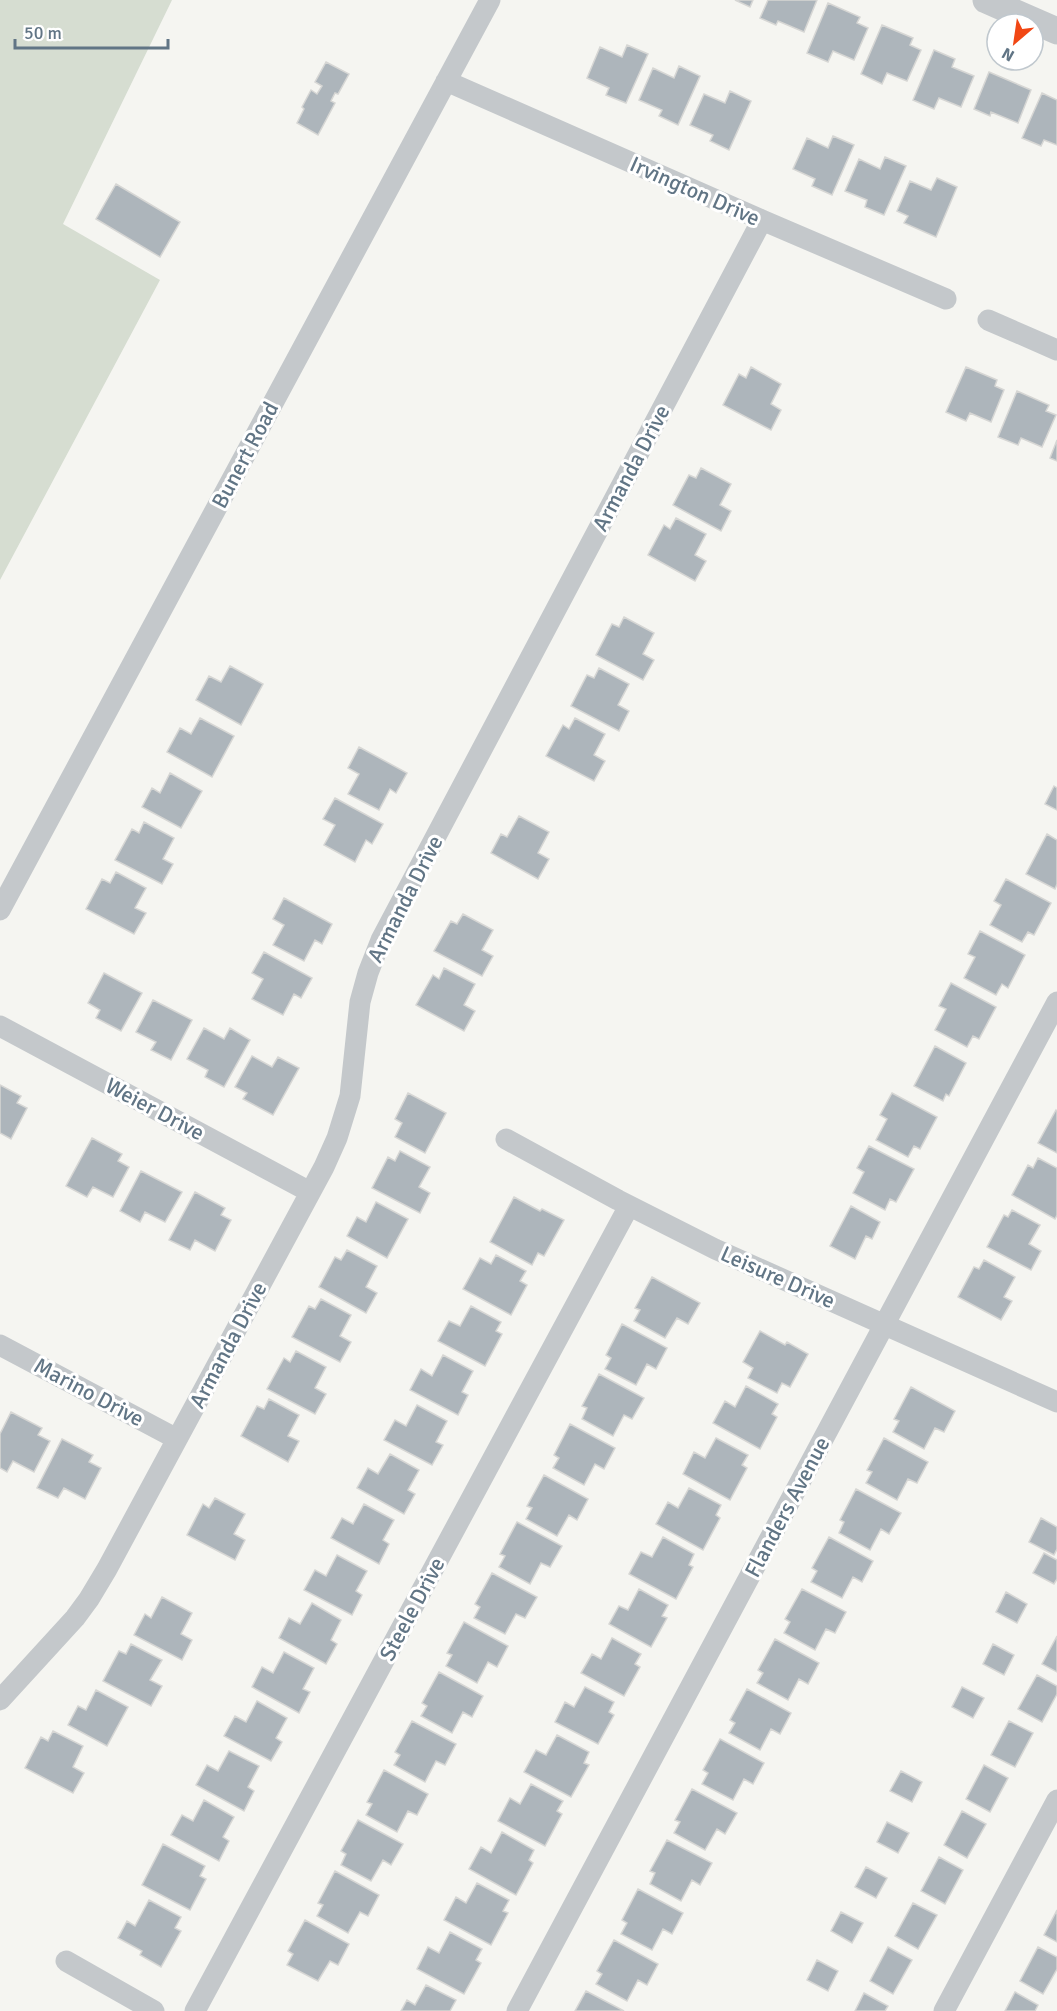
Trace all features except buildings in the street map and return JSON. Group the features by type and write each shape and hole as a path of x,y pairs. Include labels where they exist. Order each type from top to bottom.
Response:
{"street":[{"name":"Bunert Road","path":"0,910 490,0"},
{"path":"986,0 1057,31"},
{"name":"Irvington Drive","path":"446,81 946,298"},
{"name":"Armanda Drive","path":"0,1700 57,1639 89,1599 310,1192 337,1138 347,1111 354,1081 360,1002 381,940 762,220"},
{"path":"988,320 1057,350"},
{"name":"Flanders Avenue","path":"517,2011 1057,1002"},
{"name":"Weier Drive","path":"0,1026 310,1192"},
{"name":"Leisure Drive","path":"506,1139 628,1206 715,1249 1057,1402"},
{"name":"Steele Drive","path":"195,2011 628,1206"},
{"name":"Marino Drive","path":"0,1345 177,1439"},
{"path":"944,2011 1057,1800"},
{"path":"66,1961 154,2011"}],"shaded area":[{"path":"0,0 172,0 63,224 160,280 0,580"}]}
